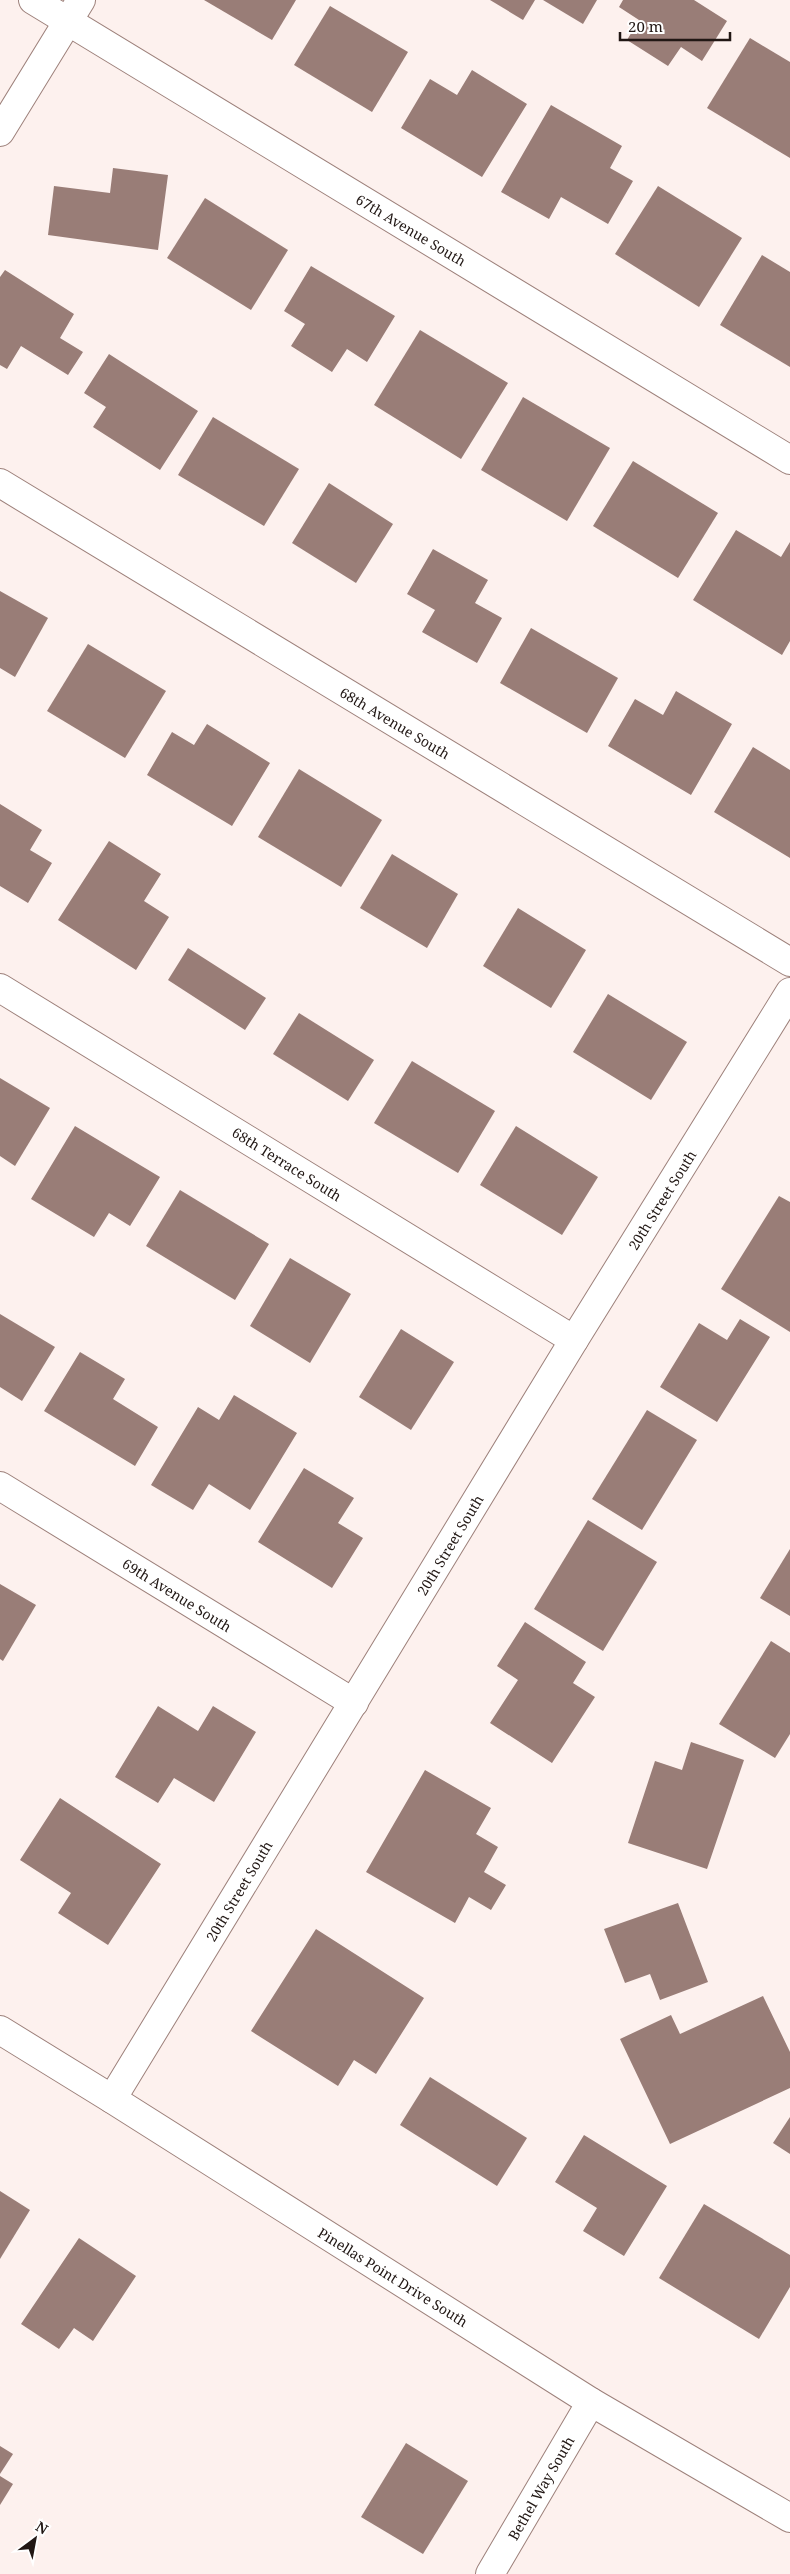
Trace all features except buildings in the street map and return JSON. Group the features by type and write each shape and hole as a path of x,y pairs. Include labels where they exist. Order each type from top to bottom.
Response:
{"street":[{"name":"67th Avenue South","path":"33,0 75,11 790,460"},
{"path":"0,132 75,11"},
{"name":"68th Avenue South","path":"0,483 790,962"},
{"name":"68th Terrace South","path":"0,988 574,1340"},
{"name":"20th Street South","path":"112,2098 574,1340 790,992"},
{"name":"69th Avenue South","path":"0,1486 354,1703"},
{"name":"Pinellas Point Drive South","path":"0,2030 112,2098 591,2402 790,2518"},
{"name":"Bethel Way South","path":"490,2574 591,2402"}]}
